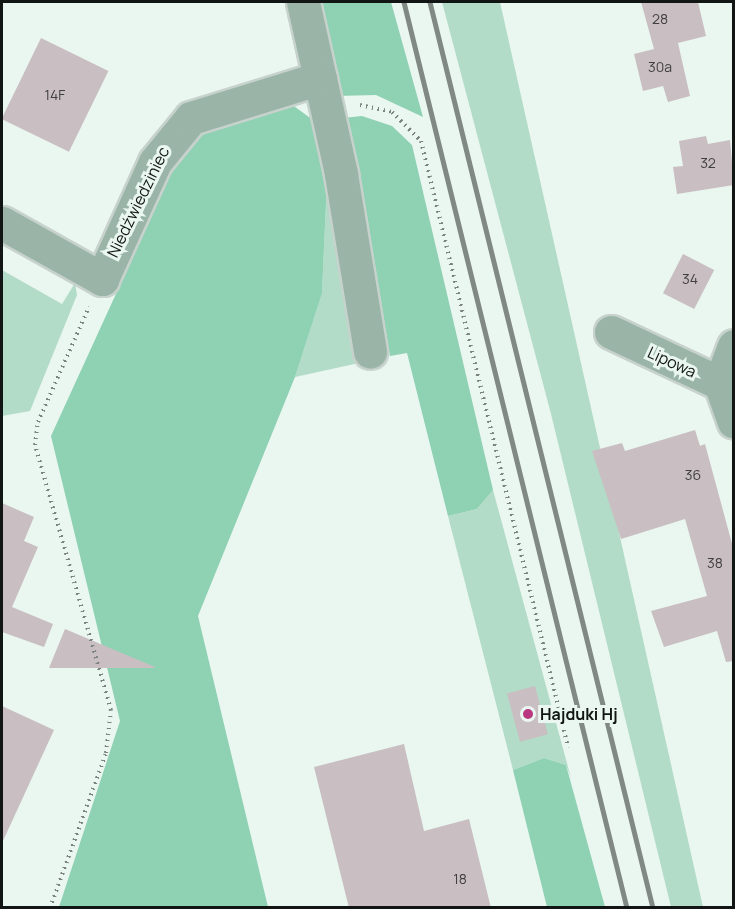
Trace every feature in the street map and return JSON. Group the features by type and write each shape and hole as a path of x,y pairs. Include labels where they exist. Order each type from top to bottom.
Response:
{"street":[{"path":"303,2 328,112 370,352"},
{"name":"Niedźwiedziniec","path":"2,223 102,279 155,162 191,118 320,78"},
{"name":"Lipowa","path":"611,332 727,386"},
{"path":"734,346 727,386 734,422"}],"path":[{"path":"328,112 356,105 381,107 407,122 421,141 568,747"},
{"path":"50,908 106,753 111,710 35,434 102,279"}],"green space":[{"path":"313,2 391,2 423,117 376,95 335,96"},
{"path":"442,2 500,2 703,907 671,907 551,414"},
{"path":"291,104 313,120 327,181 322,293 295,377 198,616 268,907 59,907 120,721 51,436 184,145 211,125"},
{"path":"362,116 392,126 412,145 493,490 477,509 448,516 407,353 390,356 343,118"},
{"path":"327,181 359,363 295,377 322,292"},
{"path":"2,270 62,304 75,283 77,295 30,411 2,416"},
{"path":"493,490 571,778 566,765 544,758 513,770 448,516 477,509"},
{"path":"544,758 566,765 605,907 547,907 513,770"}],"building":[{"path":"641,2 698,2 706,36 678,43 690,96 668,102 663,86 643,91 634,54 654,49"},
{"path":"41,38 108,71 69,152 2,119"},
{"path":"706,136 708,144 730,140 734,185 677,194 673,167 683,166 679,141"},
{"path":"683,254 714,270 694,309 663,293"},
{"path":"695,430 700,446 705,444 734,551 734,661 726,662 717,631 664,647 651,611 707,596 685,519 621,539 592,451 622,443 625,451"},
{"path":"2,503 34,517 24,541 38,547 12,607 53,624 44,647 2,632"},
{"path":"65,629 155,667 155,668 49,668"},
{"name":"Hajduki Hj","path":"535,686 548,734 520,742 507,694"},
{"path":"2,706 54,730 2,843"},
{"path":"404,744 424,831 469,819 491,908 349,908 314,767"}],"railway":[{"path":"404,2 627,908"},
{"path":"430,2 653,908"}],"place":[{"name":"Hajduki Hj","path":"528,714"}]}
